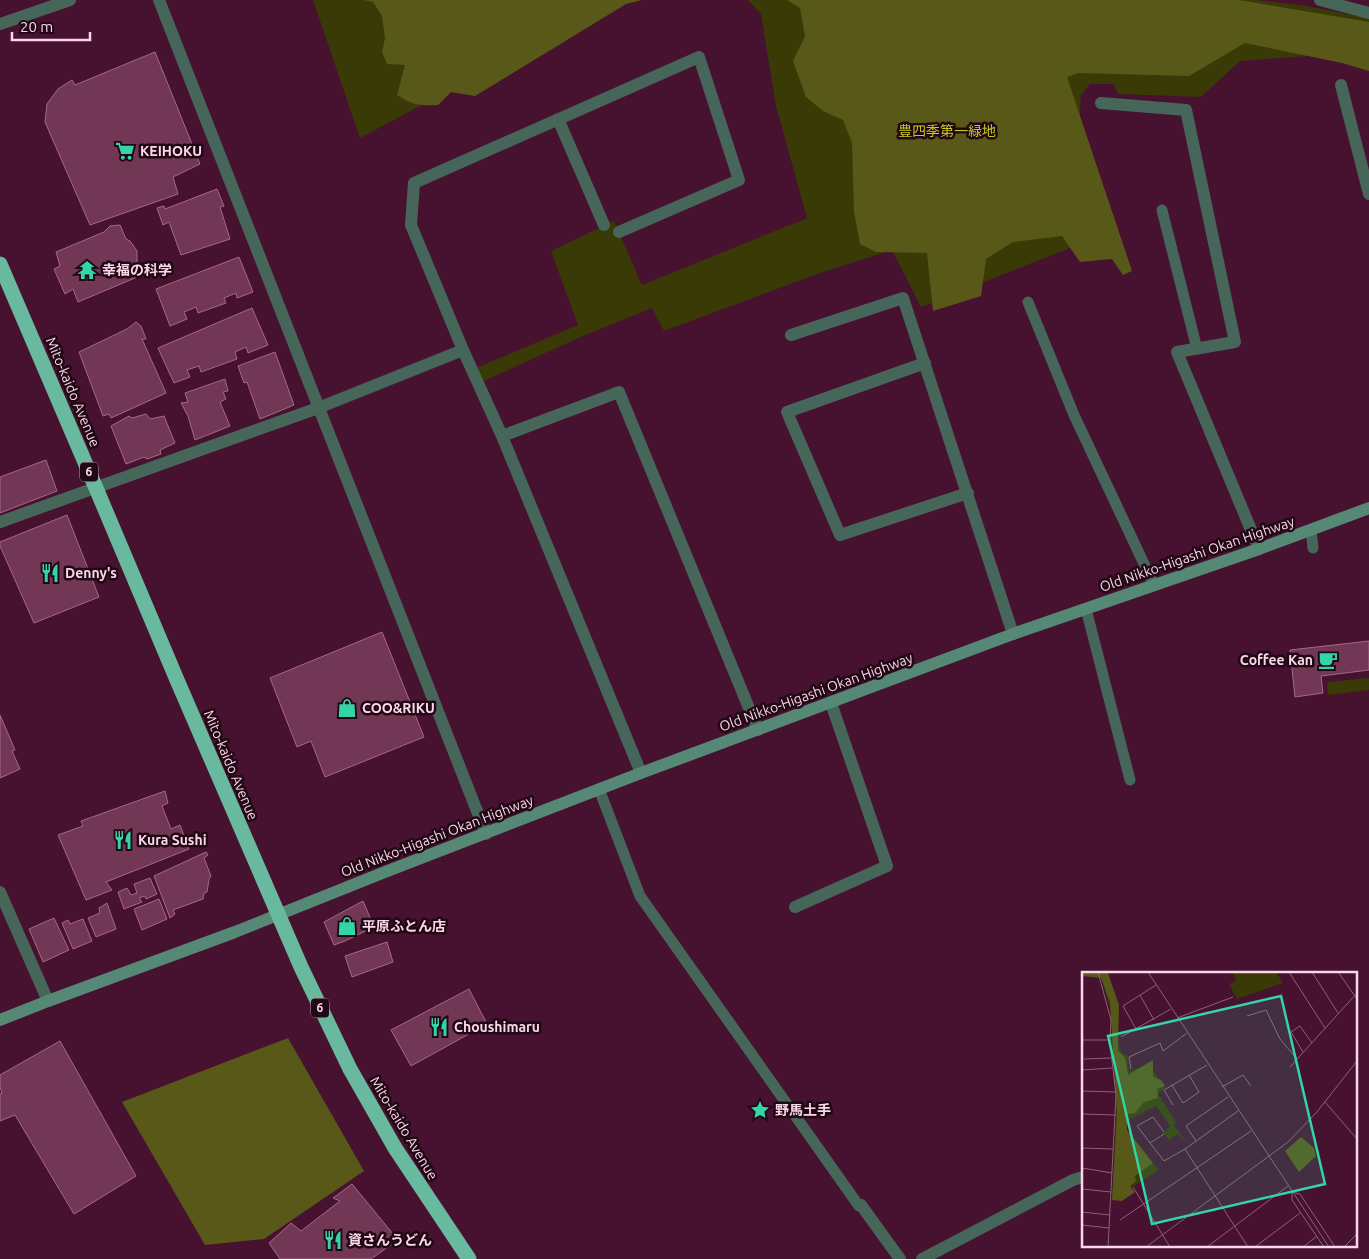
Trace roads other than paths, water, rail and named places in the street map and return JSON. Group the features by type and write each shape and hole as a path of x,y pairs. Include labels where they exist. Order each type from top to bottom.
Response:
{"highway":[{"name":"Mito-kaido Avenue","path":"0,264 278,915 350,1069 395,1148 469,1259"}],"street":[{"path":"0,24 70,0"},
{"path":"159,0 486,834"},
{"path":"1320,0 1369,13"},
{"path":"619,232 739,180 699,57 414,183 411,225 463,350 502,436 641,773"},
{"path":"1341,85 1369,194"},
{"path":"1101,103 1186,110 1236,342 1178,352 1259,549"},
{"path":"558,119 604,225"},
{"path":"791,335 903,298 1013,634"},
{"path":"0,522 318,408 463,350"},
{"path":"924,363 787,412 840,535 968,493"},
{"path":"502,436 619,392 758,730"},
{"name":"Old Nikko-Higashi Okan Highway","path":"0,1020 278,915 641,773 1013,634 1259,549 1369,508"},
{"path":"796,907 887,866 831,703"},
{"path":"0,892 48,1001"},
{"path":"922,1259 1073,1180 1082,1177"},
{"path":"861,1205 900,1259"}],"lane":[{"path":"1162,210 1197,349"},
{"path":"1028,302 1074,415 1154,585"},
{"path":"1311,530 1314,548"},
{"path":"1086,609 1130,780"},
{"path":"599,789 640,896 859,1206 861,1205"}],"place":[{"name":"KEIHOKU","path":"125,151"},
{"name":"幸福の科学","path":"87,270"},
{"name":"Denny's","path":"50,573"},
{"name":"Coffee Kan","path":"1328,660"},
{"name":"COO&RIKU","path":"347,708"},
{"name":"Kura Sushi","path":"123,840"},
{"name":"平原ふとん店","path":"347,926"},
{"name":"Choushimaru","path":"439,1027"},
{"name":"野馬土手","path":"760,1110"},
{"name":"資さんうどん","path":"333,1240"}],"park label":[{"name":"豊四季第一緑地","path":"947,131"}]}
